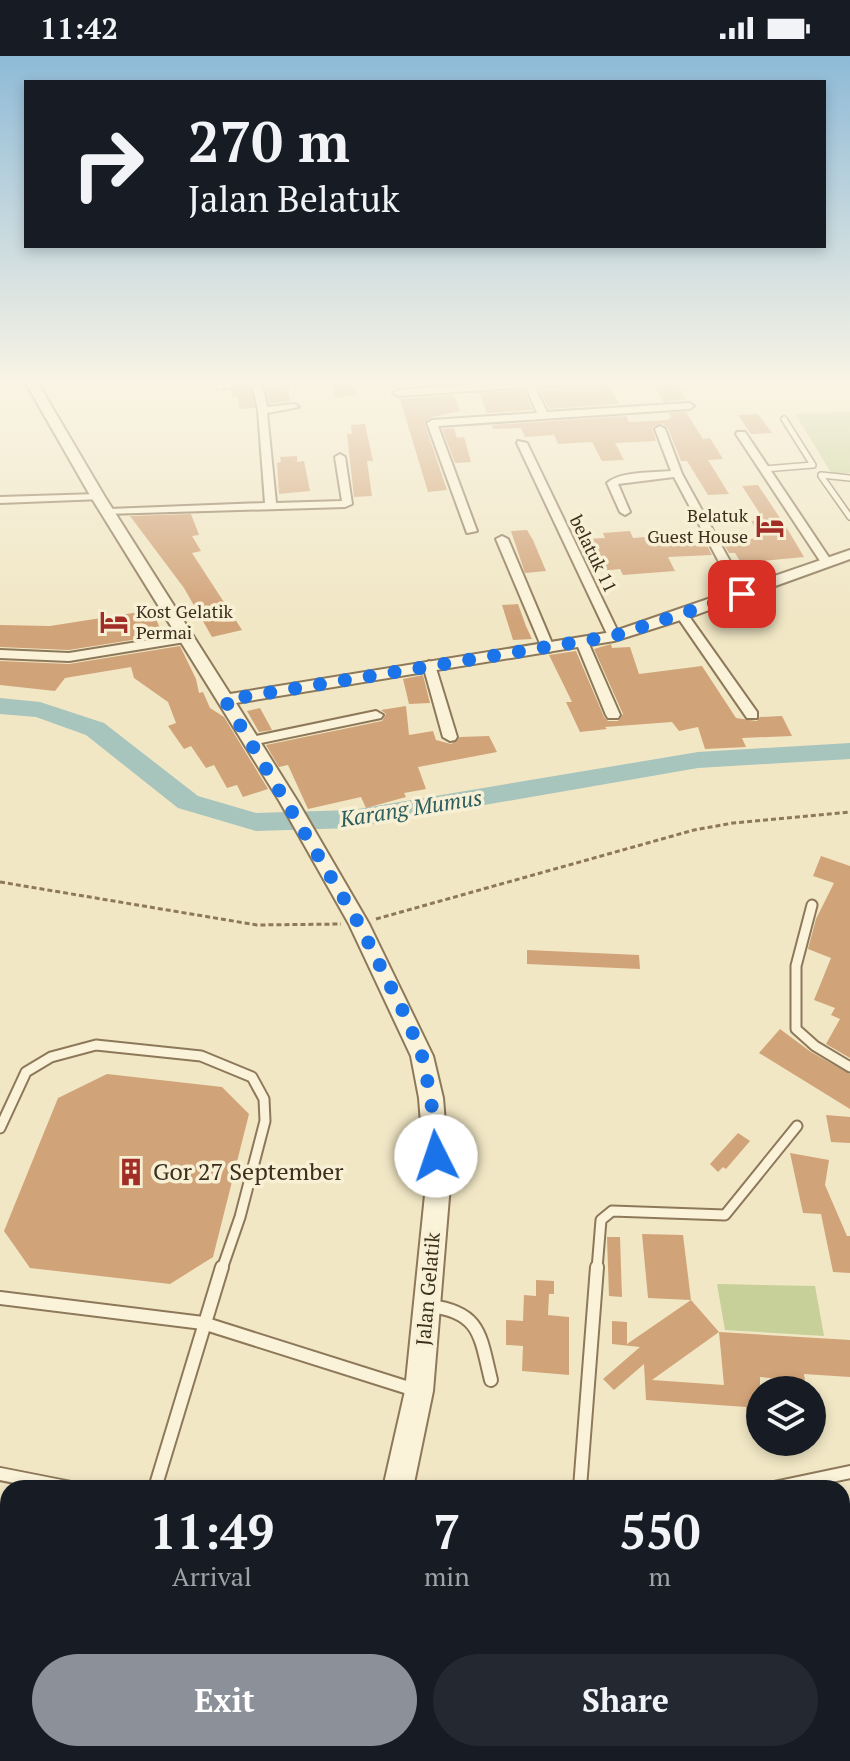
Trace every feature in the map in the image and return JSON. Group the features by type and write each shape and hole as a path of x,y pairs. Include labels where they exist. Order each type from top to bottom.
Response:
{"street":[{"name":"Jalan Gelatik","path":"76,460 289,802 359,924 422,1056 431,1098 438,1185 419,1391 400,1480"},
{"path":"267,460 271,507"},
{"path":"109,512 346,504 345,469 341,460"},
{"path":"445,460 471,531"},
{"name":"belatuk 11","path":"530,460 614,636"},
{"path":"672,460 742,594"},
{"path":"758,460 826,562"},
{"path":"625,512 612,483 677,474"},
{"path":"0,500 98,497"},
{"path":"502,539 548,648"},
{"path":"225,700 614,636 682,615 850,554"},
{"path":"682,615 752,715"},
{"path":"0,654 83,655 187,638"},
{"path":"582,642 613,715"},
{"path":"429,665 450,737"},
{"path":"251,741 376,715"}],"lane":[{"path":"810,460 850,517"},
{"path":"764,469 813,465"},
{"path":"821,476 850,478"},
{"path":"812,905 800,933 793,1004 796,1029 815,1046 850,1067"},
{"path":"0,1128 26,1072 51,1057 96,1045 201,1056 252,1077 264,1099 265,1121 240,1217 203,1323 157,1480"},
{"path":"581,1480 601,1220 612,1211 725,1215 797,1126"},
{"path":"0,1298 203,1323 419,1391"},
{"path":"426,1305 459,1311 466,1316 478,1332 491,1380"},
{"path":"812,1480 850,1472"},
{"path":"0,1474 30,1480"}],"path":[{"path":"0,882 257,925 359,924 694,830 733,823 850,812"}],"green space":[{"path":"823,460 850,460 850,473 832,474"},
{"path":"717,1284 815,1286 824,1336 725,1330"}],"building":[{"path":"281,460 304,461 310,491 279,494 277,463"},
{"path":"350,460 373,460 367,461 372,496 354,497"},
{"path":"418,460 437,460 447,490 428,492"},
{"path":"454,460 471,462 455,463"},
{"path":"708,460 729,494 708,495 687,461 681,461 714,460"},
{"path":"758,485 804,557 741,563 735,553 729,553 722,541 762,538 751,521 764,520 742,486"},
{"path":"191,514 199,535 192,536 201,551 192,553 242,630 212,637 184,588 130,516"},
{"path":"527,530 546,571 525,573 511,531"},
{"path":"630,531 633,538 657,536 660,543 704,540 712,555 668,557 675,571 623,575 620,569 601,571 586,539 605,538 603,533"},
{"path":"518,604 532,639 513,640 502,605"},
{"path":"152,610 163,635 69,650 0,647 0,625 50,626"},
{"path":"611,644 612,648 630,647 639,674 702,666 736,718 757,721 760,717 782,716 792,736 742,738 746,747 705,749 698,727 679,731 672,722 580,732 566,702 572,702 549,655 576,651 604,717 608,721 618,721 623,714 594,649"},
{"path":"180,646 196,679 199,693 203,692 210,708 224,717 268,789 243,797 237,785 227,788 214,765 206,768 191,746 184,749 168,726 176,723 168,702 134,678 131,667 65,678 55,691 0,685 0,661 69,664"},
{"path":"423,675 430,703 409,704 403,679"},
{"path":"406,706 409,735 433,731 436,740 451,744 460,737 489,736 497,752 418,767 426,789 404,793 406,797 366,808 361,797 308,809 288,765 279,767 266,745 382,721 386,714 381,710"},
{"path":"260,708 272,730 259,732 247,711"},
{"path":"821,856 850,866 850,1058 826,1044 840,1019 831,1015 835,1008 814,1000 831,958 808,949 816,919 834,883 813,876"},
{"path":"527,950 639,955 640,969 527,964"},
{"path":"780,1029 811,1052 850,1074 850,1109 759,1053"},
{"name":"Gor 27 September","path":"107,1074 222,1087 249,1114 213,1257 170,1284 30,1268 4,1231 58,1098"},
{"path":"826,1115 850,1117 850,1143 831,1142"},
{"path":"738,1133 750,1141 726,1169 723,1167 718,1172 710,1164"},
{"path":"790,1153 829,1160 825,1185 847,1236 850,1236 850,1273 833,1272 821,1214 803,1213"},
{"path":"642,1234 683,1235 691,1300 648,1298"},
{"path":"607,1237 620,1237 622,1297 609,1296"},
{"path":"536,1280 554,1281 554,1294 549,1294 548,1315 569,1317 569,1375 522,1371 523,1346 506,1345 506,1320 523,1321 524,1295 536,1296"},
{"path":"691,1300 719,1332 850,1340 850,1377 804,1374 746,1376 746,1407 646,1400 644,1364 614,1390 603,1379 640,1347 612,1344 612,1321 627,1322 627,1344","holes":["719,1332 724,1385 652,1380"]}],"waterway":[{"name":"Karang Mumus","path":"0,706 40,710 95,729 188,802 256,822 352,819 698,760 850,751"}],"place":[{"name":"Belatuk Guest House","path":"770,526"},
{"name":"Kost Gelatik Permai","path":"114,622"},
{"name":"Gor 27 September","path":"131,1172"}],"route":[{"path":"436,1156 431,1098 422,1056 407,1019 359,924 289,802 225,700 614,636 742,594"}]}
